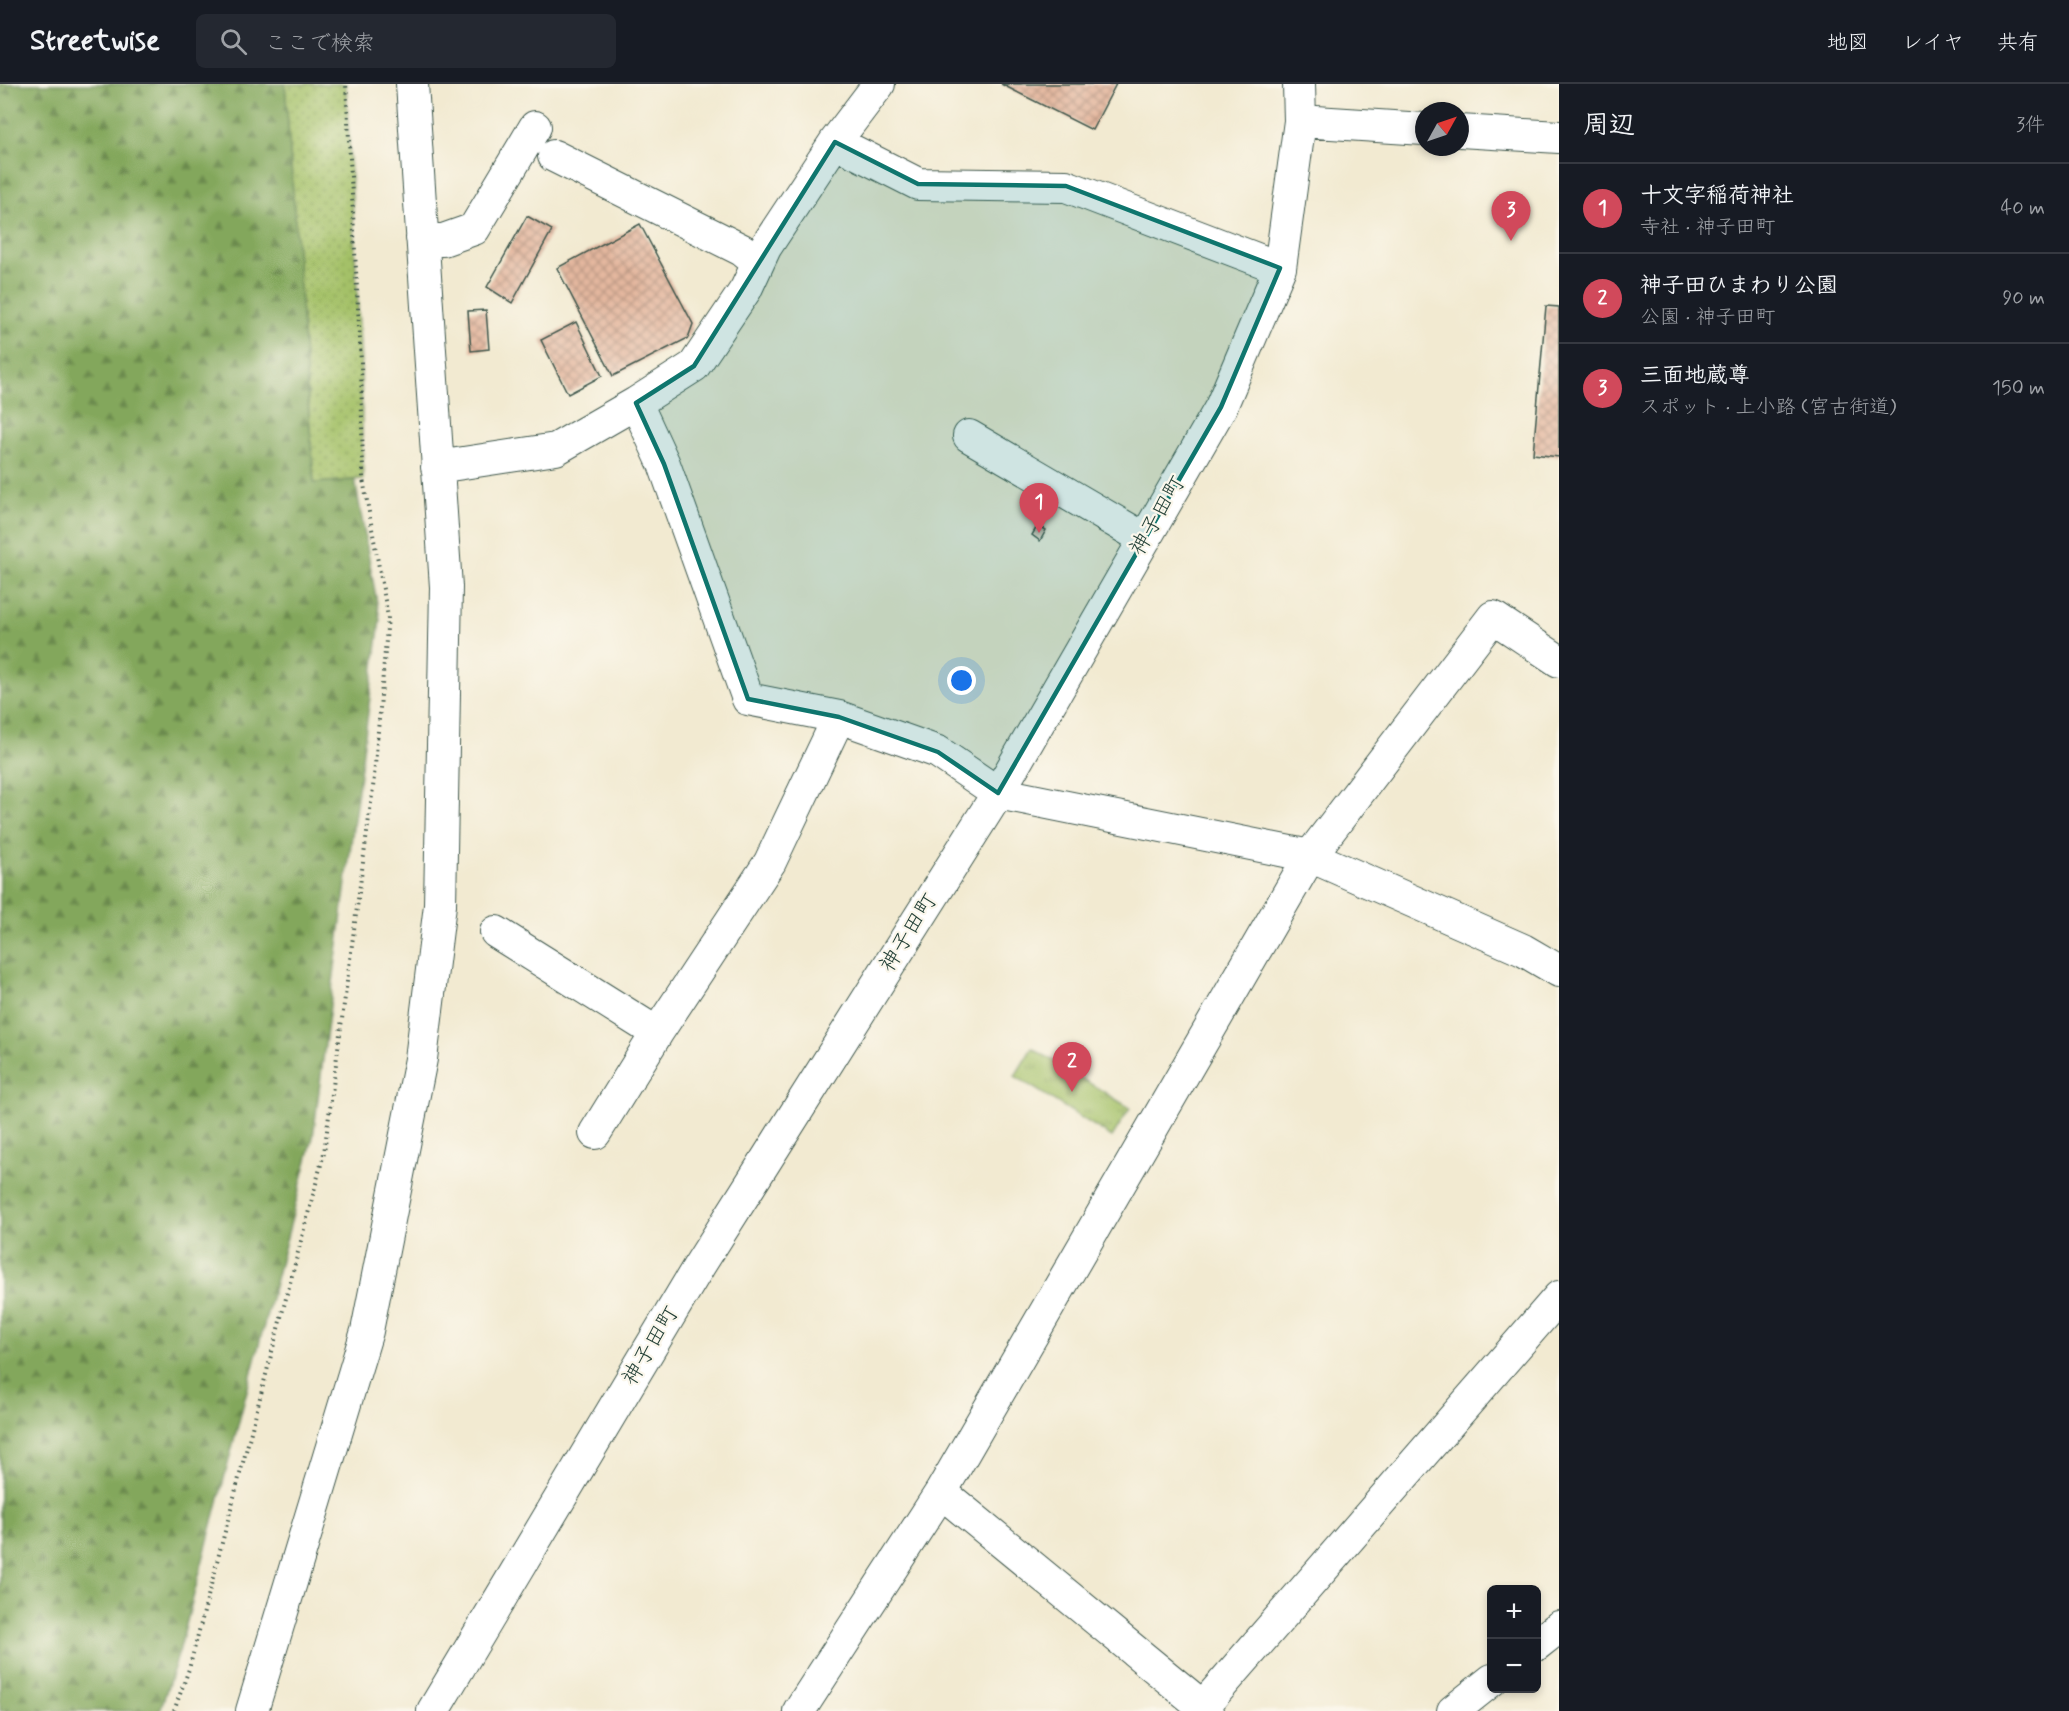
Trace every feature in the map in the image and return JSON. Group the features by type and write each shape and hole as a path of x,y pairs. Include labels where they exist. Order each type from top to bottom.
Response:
{"street":[{"path":"252,1711 367,1331 421,1059 440,905 446,587 412,84"},
{"path":"437,467 556,448 636,404 694,366 746,289 765,248 835,142 879,84"},
{"name":"神子田町","path":"433,1711 699,1266 998,793 1221,407 1280,268 1300,121 1299,84"},
{"path":"1300,121 1415,128"},
{"path":"422,238 442,240 474,229 535,127"},
{"path":"1469,132 1559,137"},
{"path":"835,142 918,184 1066,186 1280,268"},
{"path":"554,156 742,250 758,263"},
{"path":"636,404 663,464 748,699 839,717 938,752 998,793 1310,856 1523,950 1559,971"},
{"path":"969,436 1144,539"},
{"path":"799,1711 941,1492 1310,856 1493,617 1559,662"},
{"path":"595,1133 657,1033 770,862 839,717"},
{"path":"496,932 657,1033"},
{"path":"941,1492 1203,1710 1559,1296"},
{"path":"1541,1641 1559,1627"},
{"path":"1453,1711 1487,1683"}],"path":[{"path":"174,1711 189,1669 324,1153 373,788 388,617 363,479 361,363 346,84"}],"highlighted area":[{"path":"835,142 918,184 1066,186 1280,268 1221,407 998,793 938,752 839,717 748,699 664,464 636,403 694,366"}],"green space":[{"path":"0,84 285,84 314,483 355,480 380,620 313,1137 179,1652 160,1711 0,1711"},
{"path":"285,84 346,84 361,363 363,479 314,483"},
{"path":"1032,1048 1130,1108 1112,1137 1015,1076"}],"building":[{"path":"1001,84 1116,84 1092,130"},
{"path":"527,216 552,230 512,303 487,287"},
{"path":"640,224 693,324 688,338 613,376 557,268"},
{"path":"1546,306 1559,307 1559,457 1533,454"},
{"path":"486,310 489,349 471,351 468,311"},
{"path":"576,322 602,376 568,394 541,340"},
{"path":"1038,525 1046,530 1040,541 1032,535"}],"place":[{"name":"三面地蔵尊","path":"1511,241"},
{"name":"十文字稲荷神社","path":"1039,533"},
{"name":"神子田ひまわり公園","path":"1072,1092"}]}
